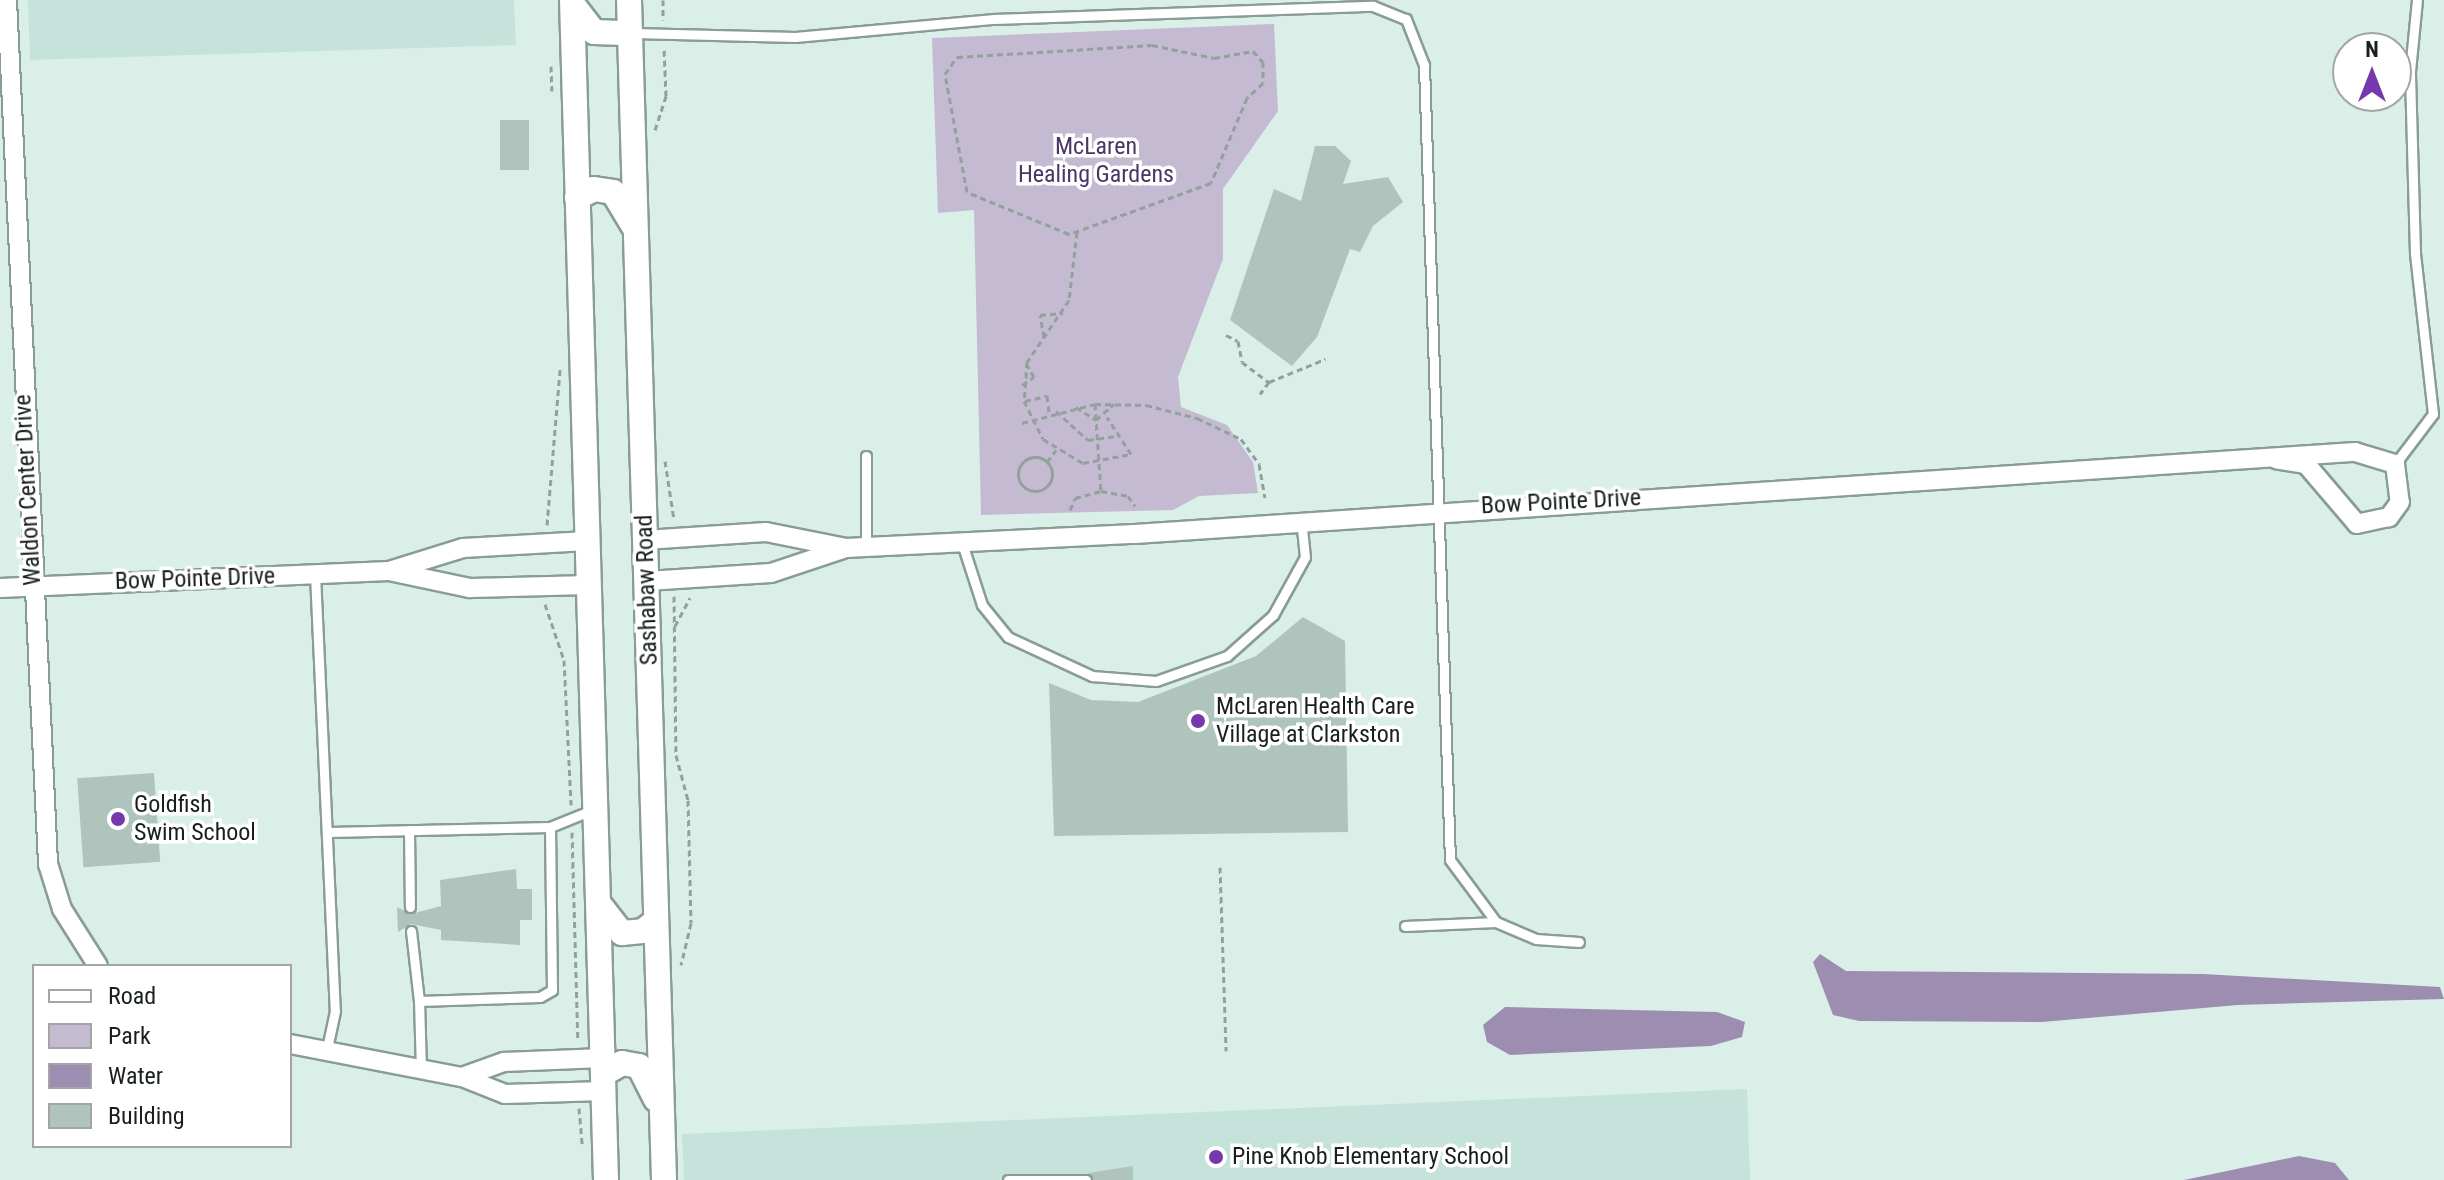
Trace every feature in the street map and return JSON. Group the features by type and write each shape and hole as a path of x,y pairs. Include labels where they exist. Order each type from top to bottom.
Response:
{"main road":[{"name":"Sashabaw Road","path":"629,0 664,1180"},
{"path":"572,2 594,32 630,33"},
{"path":"572,2 598,902 597,1070 606,1180"},
{"path":"577,198 594,189 613,192 636,231"},
{"path":"598,902 622,933 637,934 656,921"},
{"path":"597,1070 622,1063 643,1069 662,1120"}],"street":[{"name":"Waldon Center Drive","path":"7,0 4,40 48,864 68,921 97,964"},
{"name":"Bow Pointe Drive","path":"645,540 766,532 846,548 866,547 2355,452 2395,464 2400,502 2389,517 2357,524 2306,464 2276,459"},
{"name":"Bow Pointe Drive","path":"389,571 463,548 587,541"},
{"name":"Bow Pointe Drive","path":"647,581 771,573 846,548"},
{"name":"Bow Pointe Drive","path":"0,588 389,571 470,588 589,585"},
{"path":"292,1044 462,1077 505,1094 578,1091 597,1070"},
{"path":"462,1077 504,1062 597,1070"}],"lane":[{"path":"2395,464 2433,414 2415,237 2410,71 2417,0"},
{"path":"630,33 795,37 994,19 1373,6 1406,19 1424,65 1445,833 1467,891 1496,922 1536,939 1579,942"},
{"path":"866,456 866,547"},
{"path":"961,540 982,605 1008,637 1092,676 1156,681 1227,656 1273,615 1305,557 1301,521"},
{"path":"315,574 335,1011 326,1053"},
{"path":"329,832 550,827 595,808"},
{"path":"419,1001 540,997 552,990 550,827"},
{"path":"409,830 410,907"},
{"path":"1405,926 1496,922"},
{"path":"411,931 419,1001 421,1071"},
{"path":"1008,1180 1086,1180"}],"path":[{"path":"653,136 666,96 663,0"},
{"path":"1152,45 1206,58 1258,53 1263,83 1247,98 1211,183 1077,232 1044,228 967,192 946,83 957,57 1152,45"},
{"path":"1077,232 1064,313 1027,365 1022,385 1024,401 1030,419 1056,450 1099,464 1131,454 1107,417"},
{"path":"1044,337 1040,315 1064,313"},
{"path":"1226,335 1238,341 1242,362 1269,382"},
{"path":"1260,394 1269,382 1325,359"},
{"path":"1022,385 1034,377 1027,365"},
{"path":"548,543 551,417 560,367"},
{"path":"1024,401 1047,396 1049,413"},
{"path":"1022,423 1056,411 1095,404 1168,410 1229,432 1259,464 1265,497"},
{"path":"1095,404 1101,491"},
{"path":"1076,407 1096,420 1107,417 1114,404"},
{"path":"1056,411 1070,432 1098,442 1120,435"},
{"path":"662,446 673,538"},
{"path":"1047,462 1025,460 1021,485 1046,487 1047,462 1056,450"},
{"path":"1070,510 1075,498 1101,491 1128,496 1135,506"},
{"path":"674,579 673,628 691,923 677,978"},
{"path":"544,587 564,660 572,819 597,1070"},
{"path":"673,628 683,606 702,594"},
{"path":"1220,867 1226,1051"},
{"path":"578,1091 583,1152"}],"shaded area":[{"path":"28,0 514,0 516,45 30,60"},
{"name":"Pine Knob Elementary School","path":"1747,1089 1750,1180 684,1180 682,1134"}],"green space":[{"name":"McLaren Healing Gardens","path":"1274,24 1278,111 1223,189 1223,259 1178,377 1181,407 1227,425 1253,462 1258,493 1199,496 1173,510 981,515 974,210 938,213 932,38"}],"water":[{"path":"1820,954 1846,971 2203,974 2440,987 2444,999 2238,1005 2042,1022 1859,1021 1833,1015 1813,962"},
{"path":"1505,1007 1717,1012 1745,1022 1742,1037 1711,1046 1510,1055 1487,1042 1483,1025"},
{"path":"2299,1156 2335,1163 2349,1180 2184,1180"}],"building":[{"path":"500,120 529,120 529,170 500,170"},
{"path":"1315,146 1335,146 1351,161 1343,184 1388,177 1403,202 1373,226 1360,252 1350,249 1317,337 1292,366 1230,320 1274,189 1301,201"},
{"name":"McLaren Health Care Village at Clarkston","path":"1303,617 1345,641 1348,832 1054,836 1049,683 1091,700 1138,702 1256,656"},
{"name":"Goldfish Swim School","path":"154,773 160,862 83,867 77,778"},
{"path":"516,869 517,889 532,889 532,920 520,920 520,945 441,940 441,930 411,924 398,932 397,907 411,914 441,906 440,880"},
{"path":"1133,1166 1133,1180 1093,1180 1088,1173"}],"place":[{"name":"McLaren Health Care Village at Clarkston","path":"1198,721"},
{"name":"Goldfish Swim School","path":"118,819"},
{"name":"Pine Knob Elementary School","path":"1216,1157"}]}
